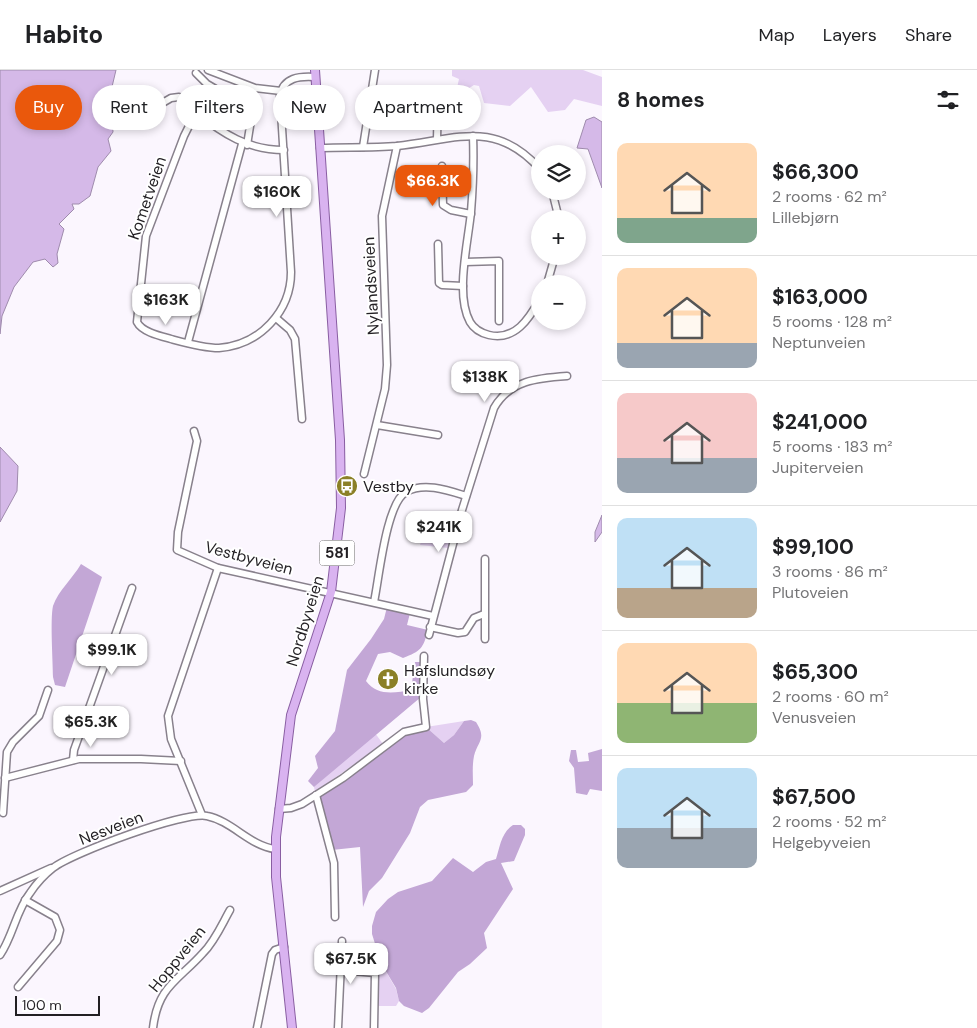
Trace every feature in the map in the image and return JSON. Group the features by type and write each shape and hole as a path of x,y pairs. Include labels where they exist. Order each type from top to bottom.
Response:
{"main road":[{"name":"Nordbyveien","path":"292,1028 276,877 275,849 292,715 332,592 340,512 341,458 315,73"}],"street":[{"path":"208,70 255,88 273,91"},
{"path":"363,146 375,70"},
{"path":"196,73 207,84 246,107 251,120 188,342 215,348 236,345 257,335 276,318 286,301 291,278 283,130"},
{"path":"285,85 295,78 315,73"},
{"name":"Kometveien","path":"187,130 146,236 137,320 140,327 168,338 188,342"},
{"path":"224,130 245,144 284,150"},
{"path":"437,130 437,139"},
{"path":"320,148 397,146 437,139 473,136 492,137 513,146 531,161"},
{"path":"473,136 470,214 463,286 465,305 471,323 478,330 491,335 503,336 516,331 531,313"},
{"name":"Nylandsveien","path":"364,474 385,390 388,357 382,216 397,146"},
{"path":"442,166 444,205 451,210 470,214"},
{"path":"438,244 439,283 442,286 463,286"},
{"path":"465,262 499,261 499,321"},
{"path":"276,318 290,330 295,338 302,419"},
{"path":"429,635 466,496 489,419 500,397 512,387 520,384 533,380 567,376"},
{"path":"377,425 438,435"},
{"name":"Vestbyveien","path":"194,431 197,441 178,532 177,550 218,568 433,616"},
{"path":"374,602 391,516 398,499 406,492 423,487 466,496"},
{"path":"485,559 485,639"},
{"path":"218,568 168,713 169,732 202,815 216,819 262,845 275,849"},
{"path":"73,760 74,750 132,588"},
{"path":"430,627 458,633 465,632 474,618 484,614"},
{"path":"279,809 291,808 316,795 343,778 404,732 426,727 423,699 424,656"},
{"path":"3,813 8,749 39,716 48,690"},
{"path":"5,778 73,760 131,758 181,761"},
{"path":"316,795 334,863 335,917"},
{"name":"Nesveien","path":"0,955 25,900 30,892 54,867 143,830 202,815"},
{"path":"0,891 54,867"},
{"path":"22,881 30,892"},
{"path":"18,987 57,941 60,933 55,916 25,900"},
{"name":"Hoppveien","path":"153,1028 157,1007 167,988 208,948 230,910"},
{"path":"338,1028 342,941"},
{"path":"257,1028 272,954 275,950 284,947"},
{"path":"341,970 375,973 374,1028"}],"shaded area":[{"path":"0,70 116,70 112,85 92,85 92,130 113,130 108,139 111,151 98,167 90,196 79,204 72,204 74,209 59,224 64,229 57,254 58,263 53,267 45,259 33,262 14,287 2,316 0,334"},
{"path":"452,70 583,70 602,77 602,106 574,99 565,110 548,112 531,87 510,106 484,103 481,85 458,85 459,79 452,76"},
{"path":"594,117 602,122 602,188 586,145 578,145 586,120"},
{"path":"0,447 18,466 17,491 0,522"},
{"path":"602,515 602,532 595,542 595,532"},
{"path":"429,516 456,520 448,548 420,545"},
{"path":"81,564 102,577 65,687 55,685 53,677 52,612 58,595"},
{"path":"387,607 410,613 407,625 428,630 423,645 414,653 403,658 390,652 378,654 366,681 375,689 386,692 411,690 415,662 423,662 421,697 314,787 308,781 318,768 315,756 335,731 347,670 384,619"},
{"path":"471,720 476,722 481,732 481,740 474,756 473,785 466,792 428,800 420,807 410,833 382,878 369,891 363,907 360,847 332,850 316,795 404,732 426,727 444,743 454,735 464,721"},
{"path":"464,721 454,735 444,743 426,727"},
{"path":"375,733 383,744 315,792 314,787"},
{"path":"602,749 602,791 590,789 587,795 576,793 574,768 569,761 571,750 576,750 578,762 589,761 588,753"},
{"path":"513,825 521,825 525,829 525,835 514,861 501,863 513,889 484,933 487,948 458,972 429,1008 422,1013 404,1006 399,1001 396,988 381,963 372,934 376,912 388,899 398,892 432,881 453,858 473,872 486,862 496,859 503,836"},
{"path":"381,963 396,989 399,1001 396,1006 377,1006 379,965"}],"place":[{"name":"Vestby","path":"347,486"},
{"name":"Hafslundsøy kirke","path":"388,679"}]}
